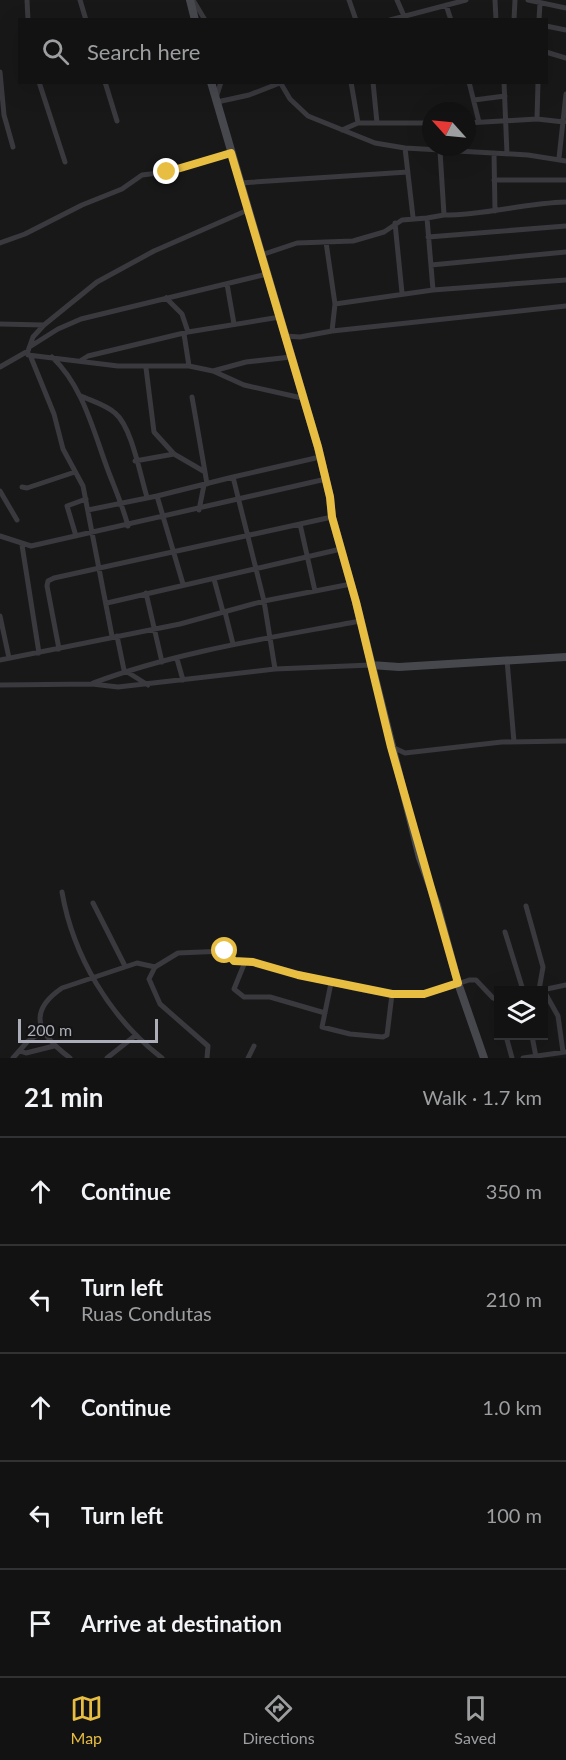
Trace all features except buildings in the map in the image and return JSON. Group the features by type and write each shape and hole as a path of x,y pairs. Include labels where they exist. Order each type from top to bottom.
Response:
{"street":[{"path":"27,0 28,18"},
{"path":"80,0 85,18"},
{"path":"192,0 195,18"},
{"path":"192,0 204,18"},
{"path":"349,0 355,18"},
{"path":"397,0 404,16"},
{"path":"397,18 466,0"},
{"path":"495,0 496,18"},
{"path":"514,18 515,0"},
{"path":"559,6 562,0"},
{"path":"539,18 535,1 566,8"},
{"path":"450,3 451,18"},
{"path":"548,26 566,30"},
{"path":"548,53 566,58"},
{"path":"0,72 4,115 13,147"},
{"path":"40,84 65,162"},
{"path":"106,84 117,121"},
{"path":"212,84 326,479 332,517 416,842 438,906 458,983 484,1058"},
{"path":"216,100 220,84"},
{"path":"216,100 249,95 277,84"},
{"path":"281,84 300,111 325,124 370,141 422,149"},
{"path":"351,84 358,123"},
{"path":"374,84 377,123"},
{"path":"470,84 479,122"},
{"path":"504,84 507,154"},
{"path":"537,119 538,84"},
{"path":"559,158 566,94"},
{"path":"474,100 506,96"},
{"path":"476,122 507,119 564,122"},
{"path":"342,130 358,123 422,123"},
{"path":"405,148 413,217"},
{"path":"476,152 559,158 566,161"},
{"path":"0,243 25,234 82,205 122,189 142,175 167,172 231,153"},
{"path":"494,153 495,211"},
{"path":"440,156 444,215"},
{"path":"240,183 408,172"},
{"path":"494,180 566,180"},
{"path":"261,255 287,245 361,239 384,232 395,223 413,217 427,218 495,211 529,204 566,202"},
{"path":"30,347 33,337 44,325 97,282 120,268 248,210"},
{"path":"427,218 433,290"},
{"path":"395,223 402,293"},
{"path":"428,237 566,226"},
{"path":"326,242 335,304 332,331"},
{"path":"431,266 566,252"},
{"path":"0,367 72,322 267,274"},
{"path":"335,304 402,293 566,280"},
{"path":"227,284 234,324"},
{"path":"166,298 182,314 189,366"},
{"path":"285,336 300,337 332,331 566,306"},
{"path":"80,361 88,356 186,333 280,317"},
{"path":"0,324 44,325"},
{"path":"213,371 290,353 300,337"},
{"path":"23,354 146,368 189,366 213,371 244,385 302,398"},
{"path":"30,355 54,414 63,449 86,498 107,603 124,670 150,685"},
{"path":"50,356 61,366 81,396 123,503 128,526"},
{"path":"146,368 154,432 174,454 205,472"},
{"path":"81,396 107,407 120,417 128,431 147,497"},
{"path":"192,397 206,485 199,510"},
{"path":"135,461 174,454"},
{"path":"88,510 206,485 320,457"},
{"path":"22,487 27,488 75,472"},
{"path":"233,477 254,569 264,601 275,669"},
{"path":"0,536 22,546 31,546 92,531 164,518 326,479"},
{"path":"0,490 17,520"},
{"path":"157,496 183,584"},
{"path":"76,536 67,506 86,498"},
{"path":"59,649 50,615 48,581 54,578 332,517"},
{"path":"300,524 315,591"},
{"path":"22,546 39,652"},
{"path":"107,603 341,549"},
{"path":"214,579 233,644"},
{"path":"0,660 153,630 264,601 351,584"},
{"path":"146,593 162,662"},
{"path":"0,616 9,658"},
{"path":"92,684 124,670 233,644 360,621"},
{"path":"0,685 92,684 118,687 275,669 370,665 399,667 566,657"},
{"path":"177,659 183,680"},
{"path":"507,660 514,742"},
{"path":"114,675 118,687"},
{"path":"391,747 405,753 514,742 566,741"},
{"path":"62,892 65,911 94,978 115,1013 162,1058"},
{"path":"93,903 125,966"},
{"path":"526,906 543,967 542,986"},
{"path":"505,932 522,986"},
{"path":"207,1058 208,1046 158,1001 149,979 155,967 171,955 222,950 234,961 392,994 424,994 469,980 480,981 494,998"},
{"path":"245,962 234,989 244,997 270,997 325,1013"},
{"path":"69,1058 42,1032 41,1015 53,994 62,988 125,966 137,963 155,967"},
{"path":"331,982 324,1028 383,1037 389,1029 392,994"},
{"path":"548,989 566,985"},
{"path":"523,1058 565,1052 558,1016 548,1000"},
{"path":"13,1058 42,1032"},
{"path":"107,1058 136,1035"},
{"path":"507,1040 512,1058"},
{"path":"533,1040 536,1057"},
{"path":"20,1052 27,1053 54,1046"},
{"path":"248,1058 254,1046"}],"route":[{"path":"167,172 231,153 318,447 330,497 332,517 356,602 391,747 420,858 438,906 458,983 424,994 392,994 350,987 253,962 234,961 225,951"}]}
